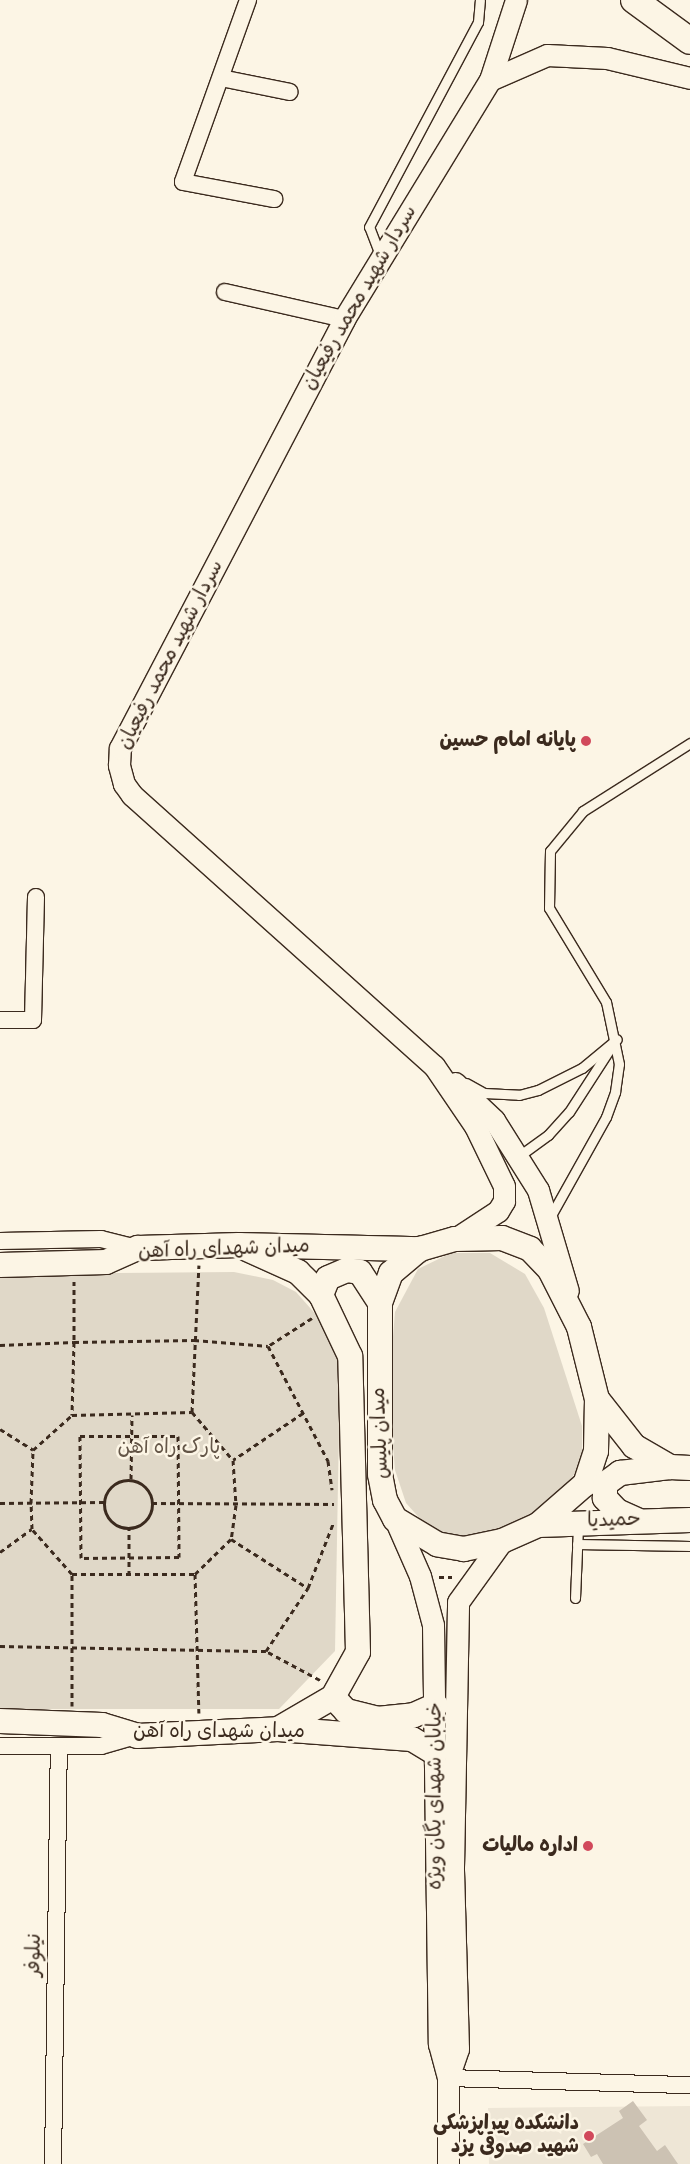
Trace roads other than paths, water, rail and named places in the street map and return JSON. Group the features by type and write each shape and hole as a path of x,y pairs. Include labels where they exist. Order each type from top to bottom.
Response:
{"main road":[{"path":"634,0 690,41"},
{"name":"میدان پلیس","path":"502,1238 530,1249 550,1270 578,1327 597,1399 596,1451 585,1484 538,1525 502,1541 464,1549 437,1544 396,1519 385,1500 380,1474 380,1303 390,1272 420,1249 456,1239 502,1238"},
{"path":"239,1245 298,1272 324,1302 350,1356 343,1504 360,1638 354,1662 336,1694 278,1728"},
{"name":"میدان شهدای راه آهن","path":"0,1265 106,1262 138,1248 239,1245 420,1249"},
{"path":"324,1302 324,1284 336,1273 360,1272 380,1303"},
{"path":"597,1399 634,1446 680,1468"},
{"path":"638,1520 617,1511 604,1498 605,1484 620,1473 680,1468"},
{"name":"حمیدیا","path":"538,1525 577,1533 638,1520 690,1520"},
{"path":"336,1694 346,1711 377,1719 414,1715 436,1705"},
{"name":"میدان شهدای راه آهن","path":"0,1721 102,1725 136,1736 278,1728 412,1739 435,1753"}],"street":[{"path":"248,0 183,182 274,199"},
{"name":"سردار شهید محمد رفیعیان","path":"456,1239 498,1211 504,1201 504,1186 475,1126 434,1066 132,795 124,784 119,765 120,748 344,319 490,80 516,0"},
{"path":"490,80 546,55 607,58 690,78"},
{"path":"221,78 290,92"},
{"path":"225,292 344,319"},
{"path":"0,1020 33,1020 36,897"},
{"path":"434,1066 488,1114 519,1156 538,1190 578,1327"},
{"path":"0,1240 101,1239 138,1248"},
{"name":"خیابان شهدای یگان ویژه","path":"396,1519 420,1576 433,1625 436,1705 439,2044 448,2078 448,2164"},
{"name":"خیابان شهدای یگان ویژه","path":"448,2078 458,2049 454,1867 458,1602 502,1541"},
{"path":"0,1746 100,1746 136,1736"},
{"name":"نیلوفر","path":"53,2164 59,1747"},
{"path":"448,2078 690,2085"}],"lane":[{"path":"381,259 369,227 478,22 480,0"},
{"path":"548,1221 609,1109 619,1064 616,1039 606,1002 549,908 550,851 583,811 690,743"},
{"path":"434,1066 484,1093 519,1095 582,1068 616,1039"},
{"path":"519,1156 548,1135 569,1112 616,1039"},
{"path":"575,1598 577,1533 690,1546"}],"place":[{"name":"پایانه امام حسین","path":"586,741"},
{"name":"اداره مالیات","path":"588,1846"},
{"name":"دانشکده پیراپزشکی شهید صدوقی یزد","path":"589,2136"}],"park label":[{"name":"پارک راه آهن","path":"169,1448"}]}
